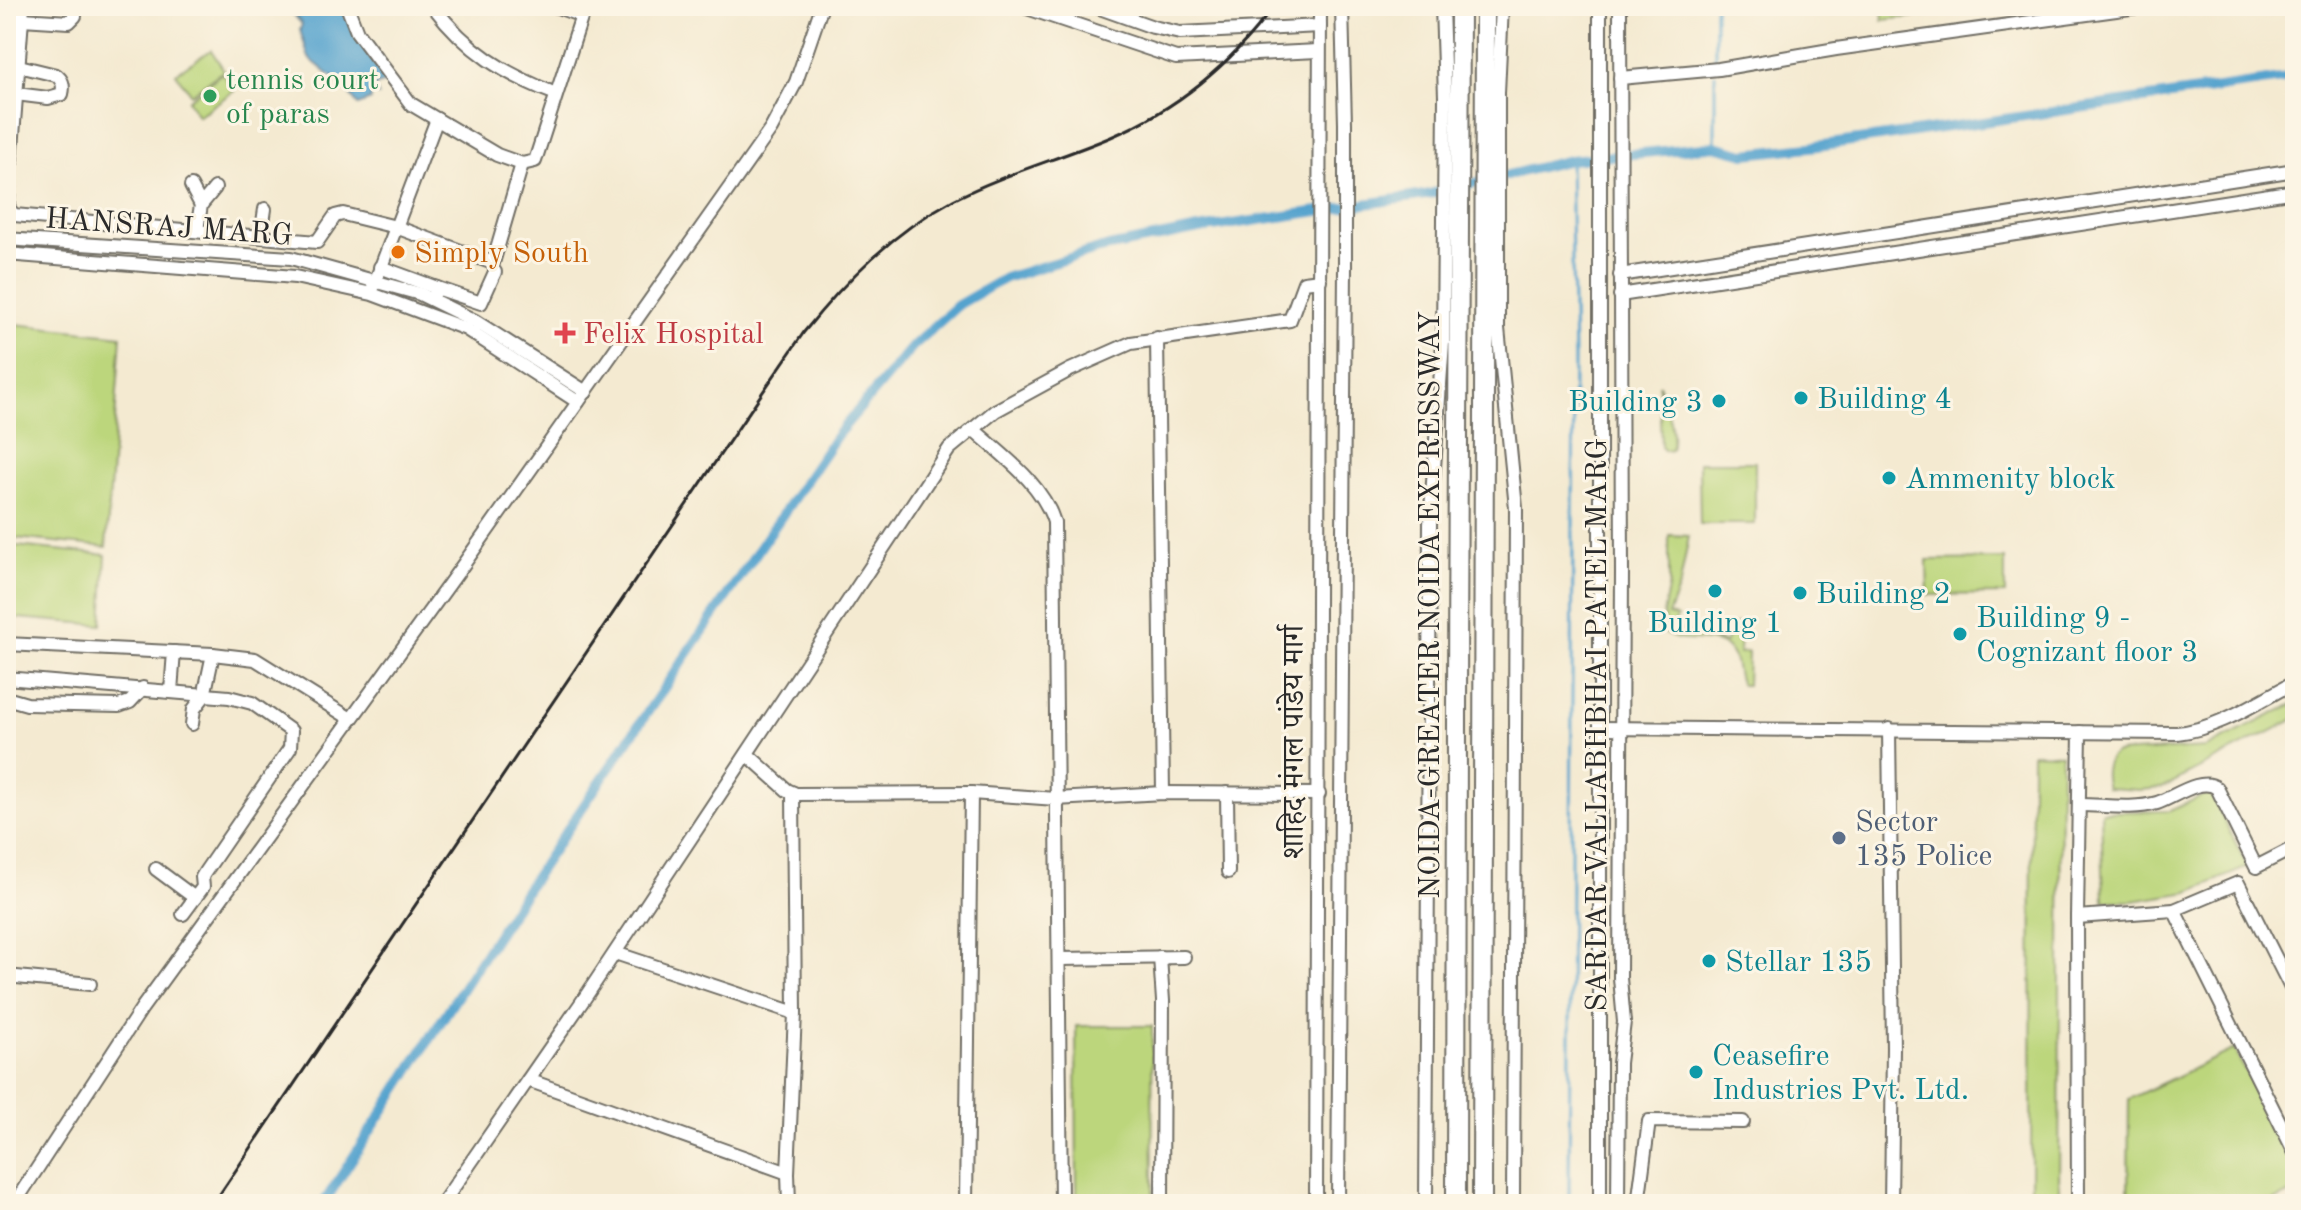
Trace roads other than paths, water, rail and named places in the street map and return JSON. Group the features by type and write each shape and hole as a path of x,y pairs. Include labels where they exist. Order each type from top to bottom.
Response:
{"highway":[{"name":"NOIDA-GREATER NOIDA EXPRESSWAY","path":"1456,1204 1459,798 1450,268 1452,97 1460,6"},
{"name":"NOIDA-GREATER NOIDA EXPRESSWAY","path":"1482,1204 1492,261 1491,94 1485,6"}],"street":[{"path":"75,6 75,16 69,22 23,13 8,208 14,215 319,242 335,216 343,214 396,227 493,263 522,164"},
{"path":"347,6 357,32 411,104 489,151 522,164 535,161 583,11 555,6"},
{"path":"14,1204 142,1008 582,397 776,121 796,82 822,6"},
{"path":"1021,6 1176,58 1318,51"},
{"path":"1094,6 1180,33 1320,26"},
{"name":"शाहिद मंगल पांडेय मार्ग","path":"1316,1204 1320,6"},
{"path":"1338,1204 1345,268 1342,6"},
{"path":"1442,6 1452,97"},
{"path":"1491,94 1502,6"},
{"name":"SARDAR VALLABHBHAI PATEL MARG","path":"1600,6 1600,1204"},
{"name":"SARDAR VALLABHBHAI PATEL MARG","path":"1618,1204 1619,1063 1624,1022 1620,978 1620,6"},
{"path":"1620,81 1700,72 1836,49 2145,6"},
{"path":"438,8 458,37 491,63 512,76 556,94"},
{"path":"16,94 54,97 62,94 63,89 56,75 19,66"},
{"path":"373,287 437,119"},
{"path":"1620,275 2295,170"},
{"path":"191,186 201,205"},
{"path":"197,230 201,205 215,188"},
{"path":"1620,295 2295,191"},
{"path":"261,236 265,209"},
{"path":"38,242 40,217"},
{"path":"52,243 54,217"},
{"name":"HANSRAJ MARG","path":"6,239 291,258 373,287 466,329 582,397"},
{"name":"HANSRAJ MARG","path":"6,254 295,277 434,294 582,397"},
{"path":"1492,261 1516,508 1513,1204"},
{"path":"380,267 434,294 481,303 495,272"},
{"path":"1426,1204 1430,524 1450,268"},
{"path":"442,1204 615,953 949,449 995,411 1070,370 1131,343 1290,320 1304,282 1320,276"},
{"path":"1157,338 1163,793"},
{"path":"1320,424 1343,426"},
{"path":"973,429 1031,483 1050,507 1054,522 1061,1204"},
{"path":"6,644 213,654 263,662 351,719"},
{"path":"171,691 174,652"},
{"path":"192,724 194,709 204,696 213,654"},
{"path":"6,678 229,697 252,703 287,726 293,737 290,748 202,877 199,893 183,914"},
{"path":"1601,728 2177,733 2196,731 2295,682"},
{"path":"6,698 27,704 119,706 130,702 143,688"},
{"path":"1889,729 1893,1048 1891,1204"},
{"path":"2078,1204 2080,732"},
{"path":"747,754 793,793 971,793 1056,799 1163,793 1319,794"},
{"path":"2080,805 2152,805 2202,784 2212,784 2217,788 2256,867 2295,847"},
{"path":"789,1204 795,1013 793,793"},
{"path":"966,1204 971,793"},
{"path":"1227,793 1228,872"},
{"path":"156,869 217,904"},
{"path":"2077,917 2174,910 2238,883 2295,996"},
{"path":"2174,910 2295,1153"},
{"path":"615,953 795,1013"},
{"path":"1160,957 1163,1001 1162,1204"},
{"path":"1060,959 1184,957"},
{"path":"6,976 90,984"},
{"path":"528,1080 788,1173"},
{"path":"1638,1204 1649,1121 1743,1122"}],"water":[{"path":"294,6 342,6 386,82 374,86 378,95 370,91 371,100 358,105 344,87 309,58 300,30 302,24 292,13"}],"waterway":[{"path":"1715,6 1715,66"},
{"path":"1715,74 1715,146"},
{"path":"323,1204 528,887 837,435 913,346 958,305 1005,278 1099,249 1199,229 1425,195 1570,160 1715,146 1745,154 1810,147 2295,77"},
{"path":"1569,1204 1574,357 1570,160"}],"railway":[{"path":"213,1204 804,332 837,294 891,242 953,200 991,182 1111,137 1181,98 1240,47 1274,6"}],"place":[{"name":"tennis court of paras","path":"210,96"},
{"name":"Simply South","path":"398,252"},
{"name":"Felix Hospital","path":"565,333"},
{"name":"Building 4","path":"1801,398"},
{"name":"Building 3","path":"1719,401"},
{"name":"Ammenity block","path":"1889,478"},
{"name":"Building 1","path":"1715,591"},
{"name":"Building 2","path":"1800,593"},
{"name":"Building 9 - Cognizant floor 3","path":"1960,634"},
{"name":"Sector 135 Police","path":"1839,838"},
{"name":"Stellar 135","path":"1709,961"},
{"name":"Ceasefire Industries Pvt. Ltd.","path":"1696,1072"}]}
